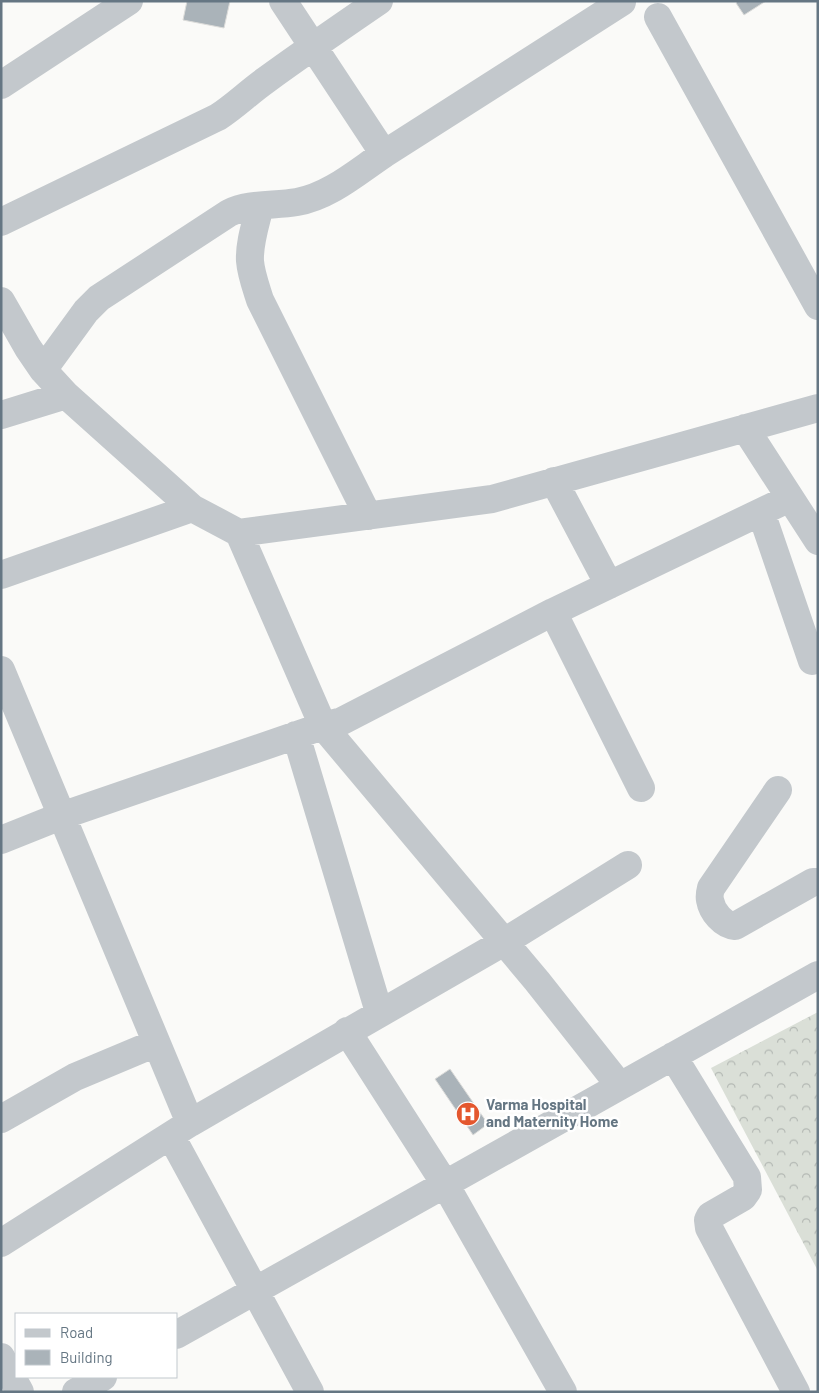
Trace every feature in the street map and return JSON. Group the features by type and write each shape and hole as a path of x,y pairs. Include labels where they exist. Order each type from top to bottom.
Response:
{"street":[{"path":"5,75 129,1"},
{"path":"283,1 384,154"},
{"path":"1,222 218,117 313,46 379,1"},
{"path":"43,370 86,311 99,298 229,213 238,208 297,202 331,190 617,3 636,19 647,21 663,9 818,306"},
{"path":"260,206 252,239 250,259 260,300 368,516"},
{"path":"1,301 43,370 66,395 192,508 239,533 492,499 818,408"},
{"path":"1,415 66,395"},
{"path":"745,428 818,541"},
{"path":"554,481 609,585"},
{"path":"1,840 61,816 322,726 342,721 553,612 790,498"},
{"path":"1,574 192,508"},
{"path":"761,512 812,661"},
{"path":"239,533 322,726 537,981 620,1086"},
{"path":"553,612 641,788"},
{"path":"1,670 156,1042 180,1130 256,1290 310,1392"},
{"path":"296,735 380,1012"},
{"path":"778,790 711,888 710,902 722,921 735,926 813,882 818,882"},
{"path":"1,1244 180,1130 347,1031 504,942 628,865"},
{"path":"178,1334 818,975"},
{"path":"347,1031 445,1184 563,1392"},
{"path":"1,1119 75,1077 156,1042"},
{"path":"674,1056 747,1177 748,1190 743,1197 710,1216 708,1220 709,1228 796,1392"},
{"path":"1,1357 20,1392"},
{"path":"76,1392 100,1378"}],"green space":[{"path":"818,1012 818,1271 711,1068"}],"building":[{"path":"187,1 230,1 224,28 183,20"},
{"path":"738,1 766,1 744,15 736,3"},
{"path":"450,1069 488,1124 473,1135 435,1079"}],"place":[{"name":"Varma Hospital and Maternity Home","path":"468,1114"}]}
